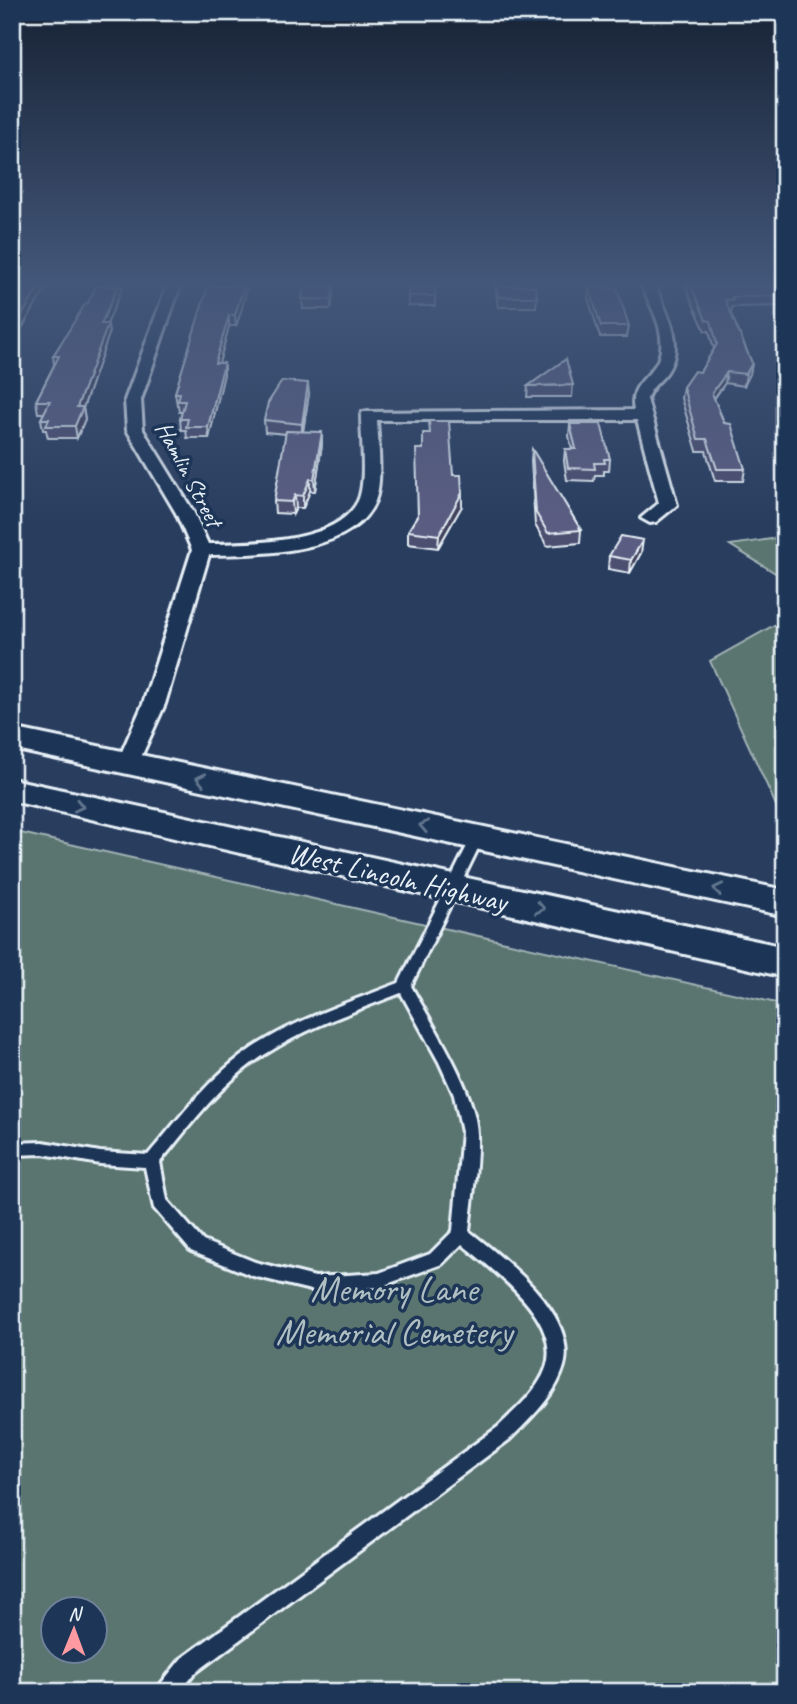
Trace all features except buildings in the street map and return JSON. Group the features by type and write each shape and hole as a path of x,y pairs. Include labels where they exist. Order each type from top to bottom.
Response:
{"main road":[{"name":"West Lincoln Highway","path":"12,738 785,903"},
{"name":"West Lincoln Highway","path":"12,790 785,962"}],"street":[{"name":"Hamlin Street","path":"128,763 154,704 201,550 185,513 135,430 134,400 146,366"},
{"path":"650,518 668,505 639,399 642,386 663,366"},
{"path":"201,550 263,547 310,540 349,523 367,500 369,415 645,415"}],"lane":[{"path":"152,1161 223,1080 261,1050 349,1008 404,986 477,838"},
{"path":"152,1161 160,1203 197,1246 253,1269 316,1284 379,1280 436,1259 461,1234 470,1132 461,1095 404,986"},
{"path":"12,1149 43,1148 100,1158 152,1161"},
{"path":"167,1692 188,1666 504,1433 538,1399 558,1360 551,1321 520,1284 461,1234"}],"green space":[{"path":"785,537 785,579 730,545"},
{"path":"785,619 785,825 710,661"},
{"name":"Memory Lane Memorial Cemetery","path":"12,831 785,1005 785,1692 12,1692"}]}
